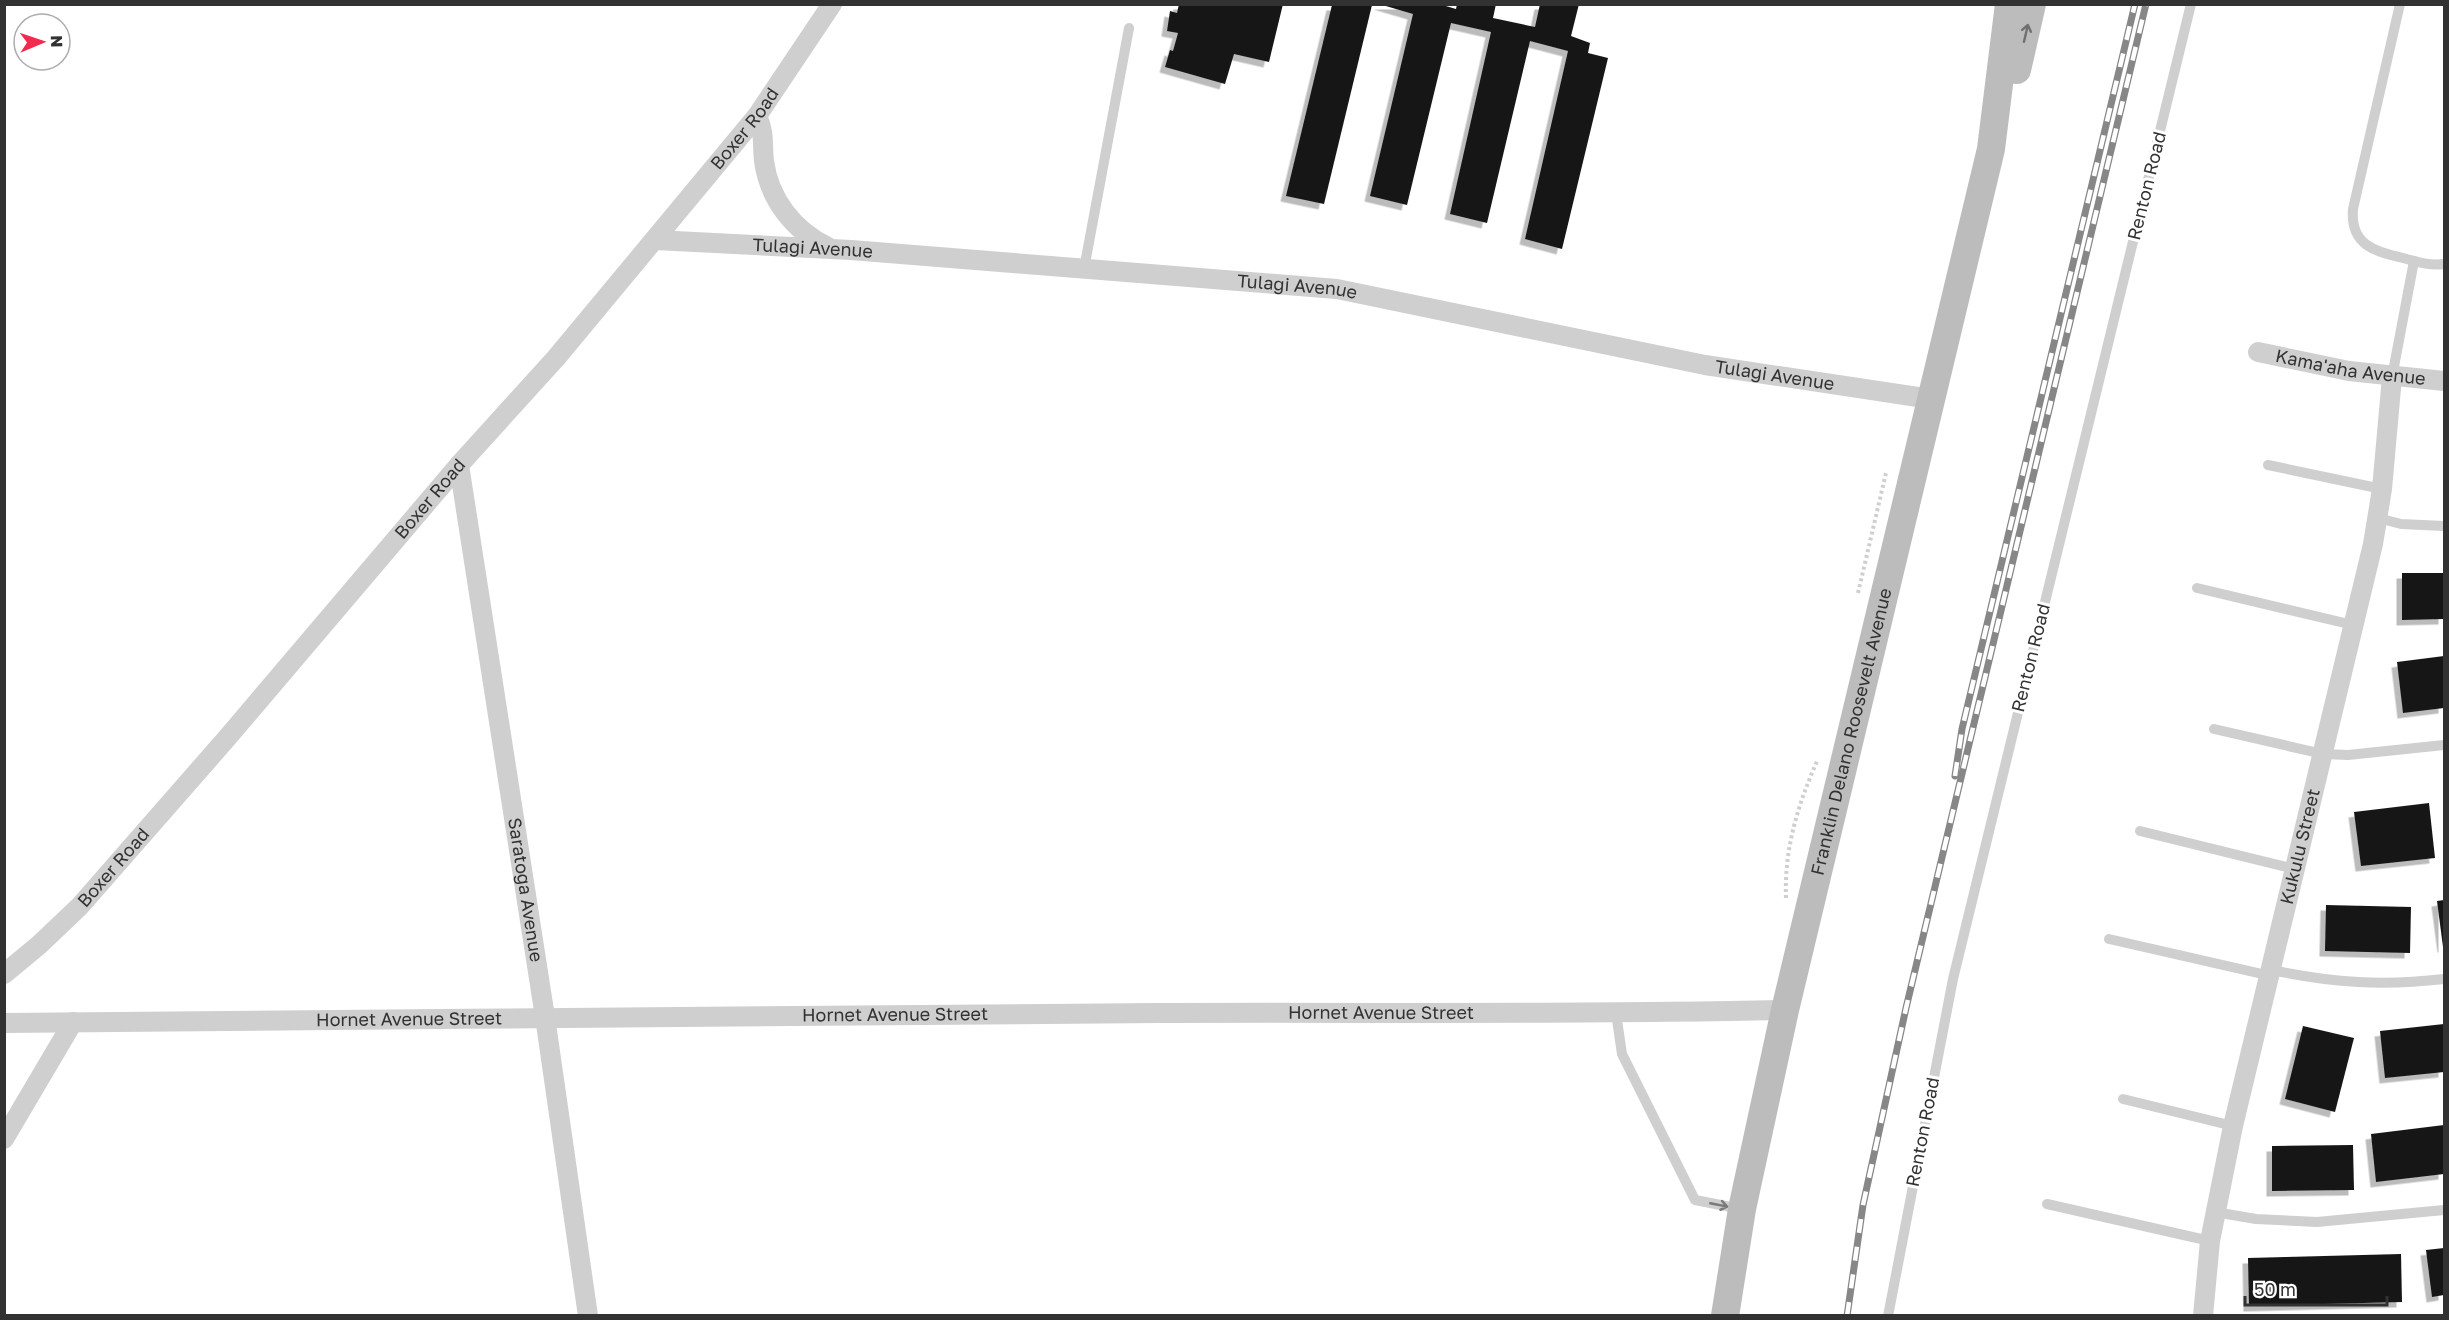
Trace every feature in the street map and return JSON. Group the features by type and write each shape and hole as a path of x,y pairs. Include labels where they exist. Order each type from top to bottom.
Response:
{"main road":[{"name":"Franklin Delano Roosevelt Avenue","path":"1991,149 2009,4"},
{"name":"Franklin Delano Roosevelt Avenue","path":"1725,1316 1742,1209 1785,1010 1991,149 2013,85 2032,4"}],"street":[{"name":"Boxer Road","path":"4,974 80,906 459,465 556,358 757,116 832,4"},
{"path":"757,116 764,131 765,164 774,195 792,222 818,243 833,250"},
{"name":"Tulagi Avenue","path":"655,240 833,250 1337,289 1705,365 1932,399"},
{"name":"Kama'aha Avenue","path":"2258,352 2349,371 2445,381"},
{"name":"Kukulu Street","path":"2204,1316 2210,1241 2233,1125 2378,518 2392,377"},
{"name":"Saratoga Avenue","path":"459,465 545,1017 588,1316"},
{"name":"Hornet Avenue Street","path":"4,1023 545,1017 1616,1013 1785,1010"},
{"path":"4,1140 73,1022"}],"lane":[{"name":"Renton Road","path":"1888,1316 1953,979 2192,4"},
{"path":"2400,4 2352,217 2356,232 2374,251 2434,265 2445,264"},
{"path":"1084,269 1129,28"},
{"path":"2392,377 2414,261"},
{"path":"2268,465 2382,489"},
{"path":"2378,518 2401,524 2445,526"},
{"path":"2197,588 2354,625"},
{"path":"2214,729 2323,754 2348,755 2445,745"},
{"path":"2140,831 2295,869"},
{"path":"2109,939 2271,973 2318,980 2394,984 2445,979"},
{"path":"1616,1013 1622,1054 1695,1200 1742,1209"},
{"path":"2123,1099 2233,1125"},
{"path":"2047,1204 2210,1241"},
{"path":"2215,1212 2256,1219 2317,1222 2445,1210"}],"path":[{"path":"1858,593 1886,473"},
{"path":"1786,898 1785,875 1790,840 1804,790 1818,759"}],"building":[{"path":"1179,4 1283,4 1269,62 1234,54 1225,84 1165,67 1178,33 1167,31 1170,11 1177,13"},
{"path":"1379,4 1439,4 1456,9 1457,4 1496,4 1493,18 1535,27 1540,4 1579,4 1571,36 1590,43 1588,53 1608,58 1562,249 1525,239 1568,51 1530,41 1487,223 1450,214 1491,32 1451,23 1407,205 1370,196 1413,14"},
{"path":"1332,5 1372,5 1324,204 1286,196"},
{"path":"2402,573 2444,573 2444,619 2402,620"},
{"path":"2444,656 2444,708 2403,713 2397,662"},
{"path":"2429,803 2435,858 2361,866 2354,812"},
{"path":"2444,900 2444,947 2443,947 2437,901"},
{"path":"2326,905 2411,907 2410,953 2325,951"},
{"path":"2444,1024 2444,1072 2385,1078 2380,1031"},
{"path":"2303,1026 2354,1038 2335,1112 2285,1099"},
{"path":"2444,1125 2444,1174 2376,1182 2371,1134"},
{"path":"2353,1145 2354,1190 2272,1191 2272,1146"},
{"path":"2444,1248 2444,1295 2432,1297 2426,1250"},
{"path":"2401,1254 2402,1302 2249,1306 2248,1258"}],"railway":[{"path":"1955,776 1962,729 2135,4"},
{"path":"1847,1316 1863,1205 1906,1008 2146,4"}]}
